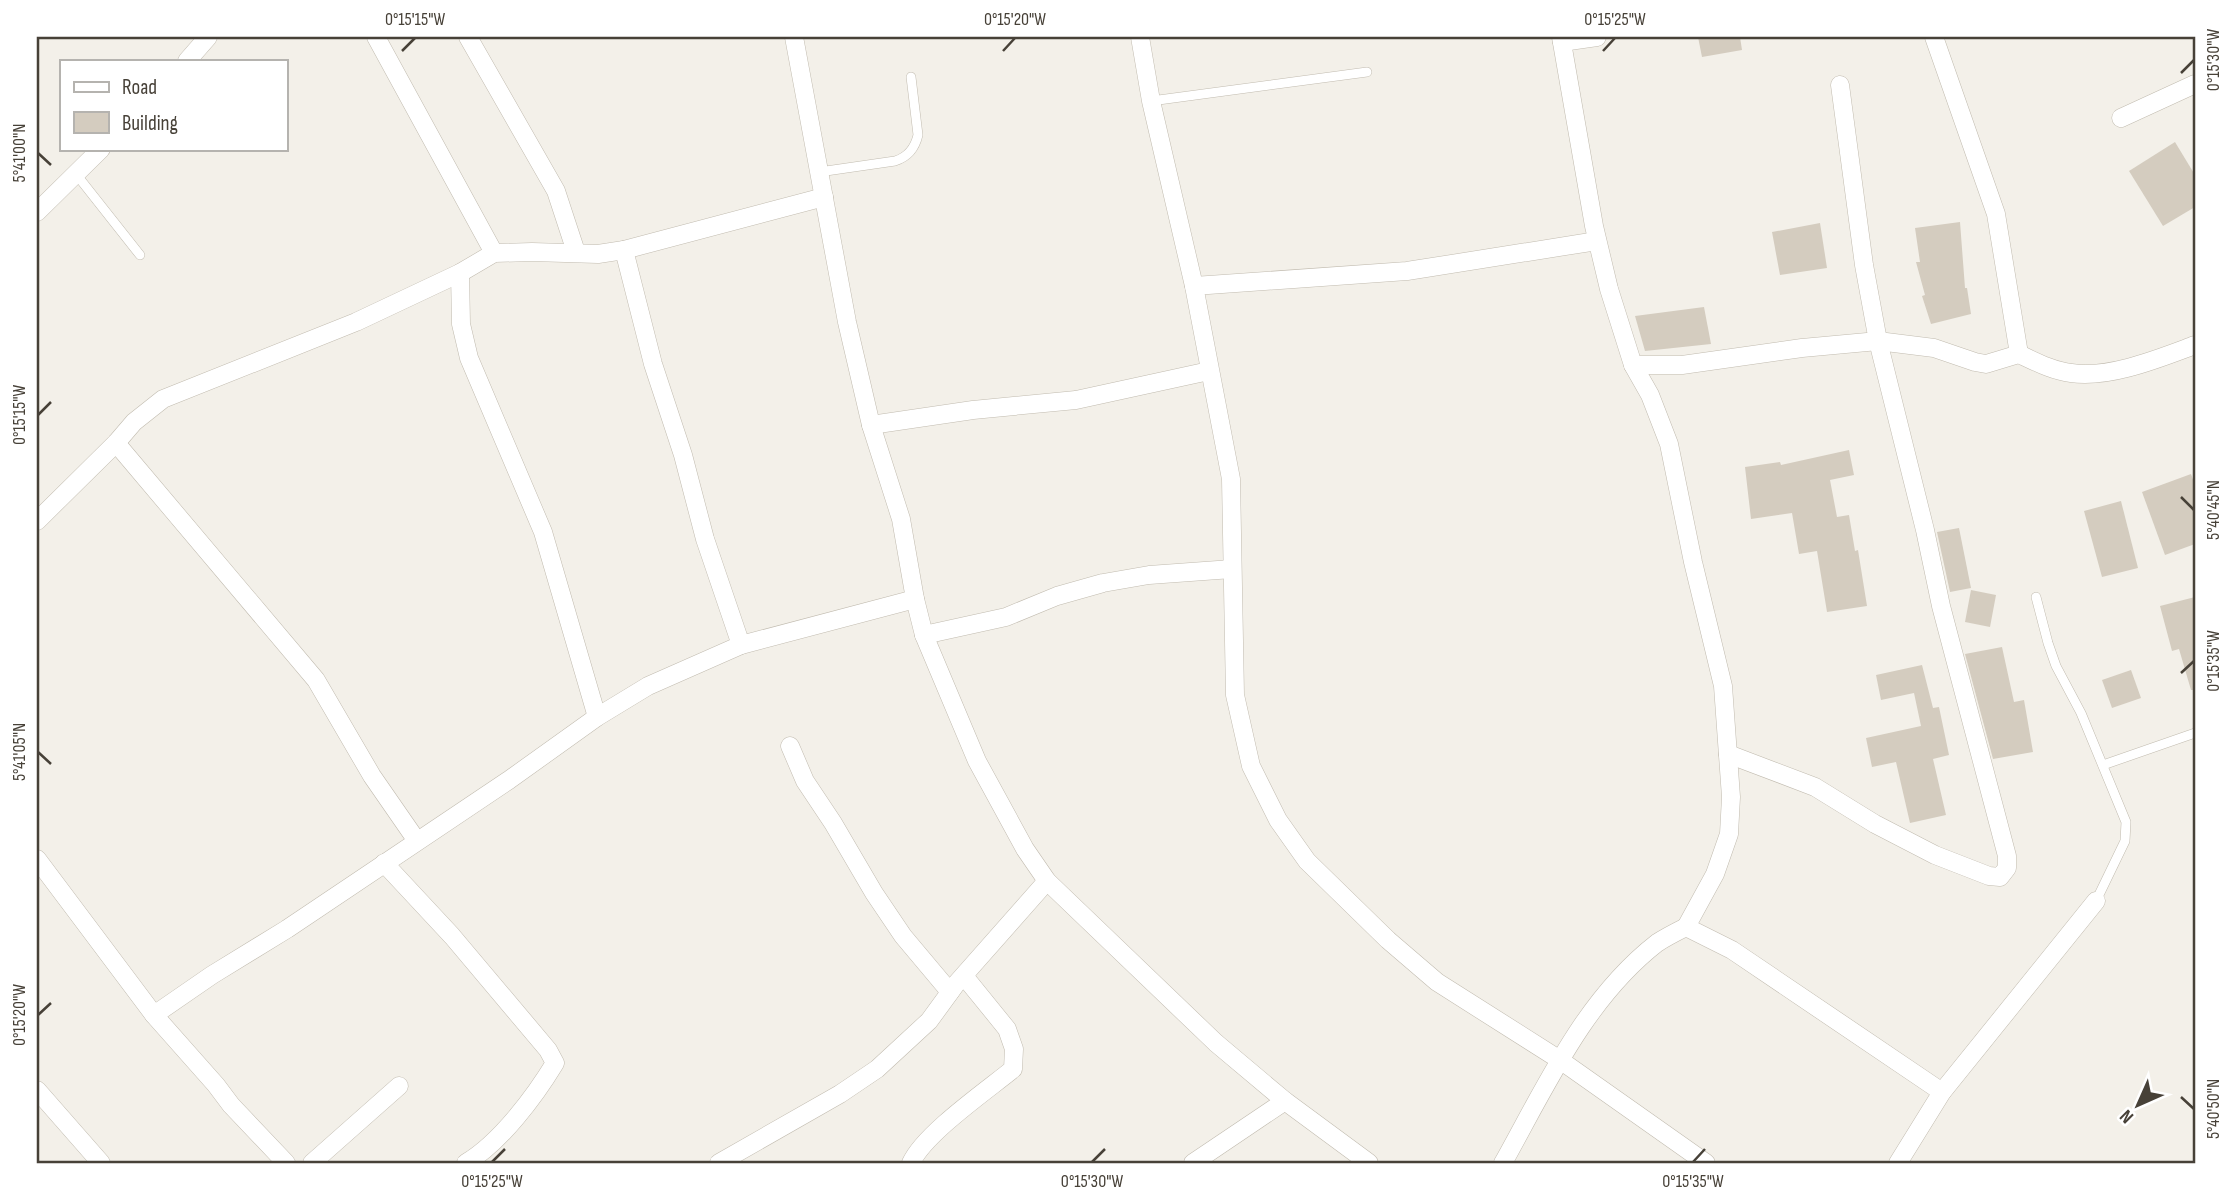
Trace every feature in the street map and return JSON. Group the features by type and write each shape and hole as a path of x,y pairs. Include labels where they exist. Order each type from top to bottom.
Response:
{"street":[{"path":"188,60 208,37"},
{"path":"376,37 494,253"},
{"path":"468,37 556,191 576,252"},
{"path":"794,37 847,322 871,425 901,519 924,635 977,761 1025,849 1047,881 1216,1043 1284,1101 1369,1163"},
{"path":"1140,37 1151,101 1194,286 1231,479 1234,695 1251,766 1278,820 1307,861 1388,940 1437,982 1560,1060 1706,1163"},
{"path":"1503,1163 1586,1019 1625,971 1659,942 1686,928 1715,874 1729,834 1731,797 1723,686 1693,562 1669,444 1650,395 1633,365 1609,289 1597,241 1561,39 1597,37"},
{"path":"1934,37 1996,214 2019,354"},
{"path":"2121,118 2195,84"},
{"path":"1728,754 1815,787 1875,824 1935,855 1989,876 2000,877 2007,868 2007,856 1941,606 1878,341 1864,265 1840,85"},
{"path":"37,212 101,150"},
{"path":"37,521 134,422 163,399 356,322 460,273 494,253 598,254 624,250 824,197"},
{"path":"1194,286 1407,271 1597,241"},
{"path":"624,250 653,364 683,455 705,539 741,645"},
{"path":"460,273 461,324 469,358 543,532 597,717"},
{"path":"1633,365 1682,365 1802,348 1878,341 1934,348 1986,364 2019,354 2044,366 2072,374 2101,373 2149,362 2195,345"},
{"path":"871,425 973,410 1076,400 1209,371"},
{"path":"116,443 316,680 372,776 416,841"},
{"path":"924,635 1006,617 1057,596 1103,583 1149,575 1232,569"},
{"path":"154,1015 509,780 597,717 648,686 741,645 915,599"},
{"path":"790,746 805,781 834,823 874,893 903,936 950,992"},
{"path":"37,859 154,1015 231,1105 286,1163"},
{"path":"384,863 452,936 548,1050 555,1063 495,1142 467,1163"},
{"path":"719,1163 877,1069 929,1021 950,992 1047,881"},
{"path":"1898,1163 1941,1092 2096,901"},
{"path":"1686,928 1732,950 1941,1092"},
{"path":"911,1163 917,1151 1013,1069 1014,1049 1007,1029 964,976"},
{"path":"312,1163 399,1086"},
{"path":"37,1090 101,1163"},
{"path":"1193,1163 1284,1101"}],"lane":[{"path":"1151,101 1367,72"},
{"path":"819,172 895,161 911,152 918,135 911,77"},
{"path":"76,174 140,255"},
{"path":"2036,597 2056,666 2081,713 2126,822 2125,841 2096,901"},
{"path":"2103,765 2195,733"}],"building":[{"path":"1698,37 1740,37 1742,50 1702,57"},
{"path":"2175,142 2195,175 2195,207 2163,226 2129,171"},
{"path":"1960,222 1965,288 1971,314 1931,324 1922,296 1925,295 1916,262 1920,262 1915,228"},
{"path":"1820,223 1827,268 1780,275 1772,232"},
{"path":"1704,307 1711,344 1645,351 1635,316"},
{"path":"1849,450 1854,475 1830,480 1837,517 1849,515 1867,606 1827,612 1817,551 1799,554 1792,513 1751,519 1745,467 1780,462 1781,465"},
{"path":"2191,474 2195,485 2195,544 2165,555 2142,492"},
{"path":"2121,501 2138,568 2102,577 2084,511"},
{"path":"1959,528 1971,588 1950,592 1937,532"},
{"path":"1971,590 1996,595 1990,627 1965,622"},
{"path":"2195,597 2195,690 2191,690 2179,649 2172,651 2160,606"},
{"path":"2002,647 2014,702 2024,700 2033,752 1993,759 1965,654"},
{"path":"1922,665 1933,708 1939,707 1949,755 1933,759 1946,815 1910,823 1896,762 1872,767 1866,738 1921,726 1914,693 1881,700 1876,675"},
{"path":"2131,670 2141,698 2112,708 2102,680"}]}
